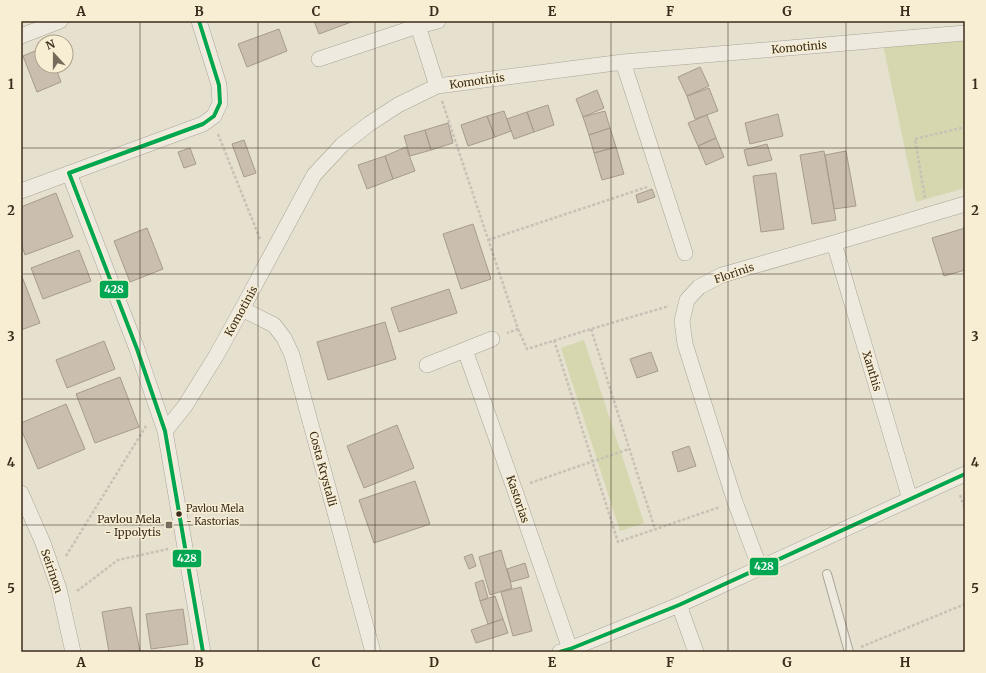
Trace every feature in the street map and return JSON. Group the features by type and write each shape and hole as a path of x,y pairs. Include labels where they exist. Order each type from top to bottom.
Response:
{"street":[{"path":"21,191 203,124 214,116 220,103 219,85 199,21"},
{"path":"319,59 418,26 438,21"},
{"path":"21,36 50,23"},
{"path":"418,26 437,86"},
{"name":"Komotinis","path":"165,431 185,406 216,356 314,175 342,145 369,124 398,105 437,86 623,62 965,33"},
{"path":"623,62 685,253"},
{"path":"69,173 134,342 165,431 203,652"},
{"name":"Florinis","path":"687,300 699,287 722,275 965,204"},
{"name":"Xanthis","path":"834,243 910,499"},
{"path":"687,300 682,321 685,344 735,502 760,568"},
{"name":"Costa Krystalli","path":"242,309 274,324 284,338 292,355 373,652"},
{"path":"427,364 492,338"},
{"name":"Kastorias","path":"464,350 514,488 564,650 679,605 965,474"},
{"name":"Seirinon","path":"21,493 54,576 62,602 73,652"},
{"path":"679,605 696,652"}],"lane":[{"path":"827,574 852,650"}],"path":[{"path":"437,86 518,329 528,349 591,328 687,300"},
{"path":"211,118 269,260"},
{"path":"928,215 915,139 965,127"},
{"path":"488,240 662,182"},
{"path":"591,328 655,529"},
{"path":"492,338 518,329"},
{"path":"554,340 618,542 735,502"},
{"path":"54,576 157,408"},
{"path":"514,488 629,449"},
{"path":"62,602 118,560 184,545"},
{"path":"852,650 965,604"}],"green space":[{"path":"965,31 965,188 916,202 882,40"},
{"path":"584,340 644,523 620,531 561,348"}],"building":[{"path":"314,21 354,21 319,34"},
{"path":"279,29 287,51 247,67 238,44"},
{"path":"34,51 34,74 58,74 61,82 37,92 23,56"},
{"path":"700,67 709,86 687,96 678,77"},
{"path":"709,88 718,111 695,119 687,96"},
{"path":"597,90 604,108 583,117 576,99"},
{"path":"548,105 554,125 534,132 527,112"},
{"path":"504,111 511,131 495,137 487,116"},
{"path":"605,111 610,128 589,135 583,117"},
{"path":"527,112 534,132 514,139 507,119"},
{"path":"778,114 783,136 750,144 745,123"},
{"path":"707,115 716,138 698,146 688,123"},
{"path":"487,116 495,137 468,146 461,125"},
{"path":"448,123 453,143 431,150 425,130"},
{"path":"610,128 616,147 594,153 589,135"},
{"path":"425,130 431,150 410,156 404,136"},
{"path":"716,138 724,157 706,165 698,146"},
{"path":"244,140 256,173 244,177 232,144"},
{"path":"767,144 772,160 748,166 744,150"},
{"path":"406,147 415,171 393,179 385,156"},
{"path":"616,147 624,174 602,180 594,153"},
{"path":"190,148 196,164 184,168 178,152"},
{"path":"824,151 836,220 812,224 800,155"},
{"path":"846,151 856,206 834,209 825,155"},
{"path":"385,156 393,179 367,189 358,165"},
{"path":"776,173 784,229 761,232 753,176"},
{"path":"652,189 655,197 638,203 636,195"},
{"path":"56,193 73,237 25,255 21,243 21,207"},
{"path":"473,224 491,279 461,289 443,234"},
{"path":"147,228 163,269 130,282 114,241"},
{"path":"965,228 965,270 944,276 932,238"},
{"path":"79,250 91,281 43,299 31,268"},
{"path":"21,274 40,323 21,330"},
{"path":"449,289 457,313 399,332 391,308"},
{"path":"385,322 396,359 328,380 317,342"},
{"path":"104,341 115,369 67,388 56,360"},
{"path":"651,352 658,371 637,378 630,359"},
{"path":"120,377 139,427 95,443 76,394"},
{"path":"66,404 85,449 38,469 21,429 21,423"},
{"path":"397,425 414,468 364,488 347,446"},
{"path":"689,446 696,466 678,472 672,452"},
{"path":"415,481 430,524 374,543 359,500"},
{"path":"501,550 512,588 490,595 479,557"},
{"path":"472,554 476,566 469,569 464,557"},
{"path":"525,563 529,577 511,582 507,569"},
{"path":"483,580 488,598 480,601 475,583"},
{"path":"521,587 532,631 513,636 501,592"},
{"path":"495,596 503,619 488,624 480,601"},
{"path":"131,607 140,651 109,652 102,612"},
{"path":"183,609 188,644 151,649 146,614"},
{"path":"503,619 508,633 476,643 471,630"}],"transit line":[{"name":"428","path":"69,173 203,124 214,116 220,103 219,85 199,21"},
{"name":"428","path":"69,173 137,349 165,431 203,652"},
{"name":"428","path":"560,652 679,605 965,474"}],"place":[{"name":"Pavlou Mela - Kastorias","path":"179,514"},
{"name":"Pavlou Mela - Ippolytis","path":"169,525"}]}
